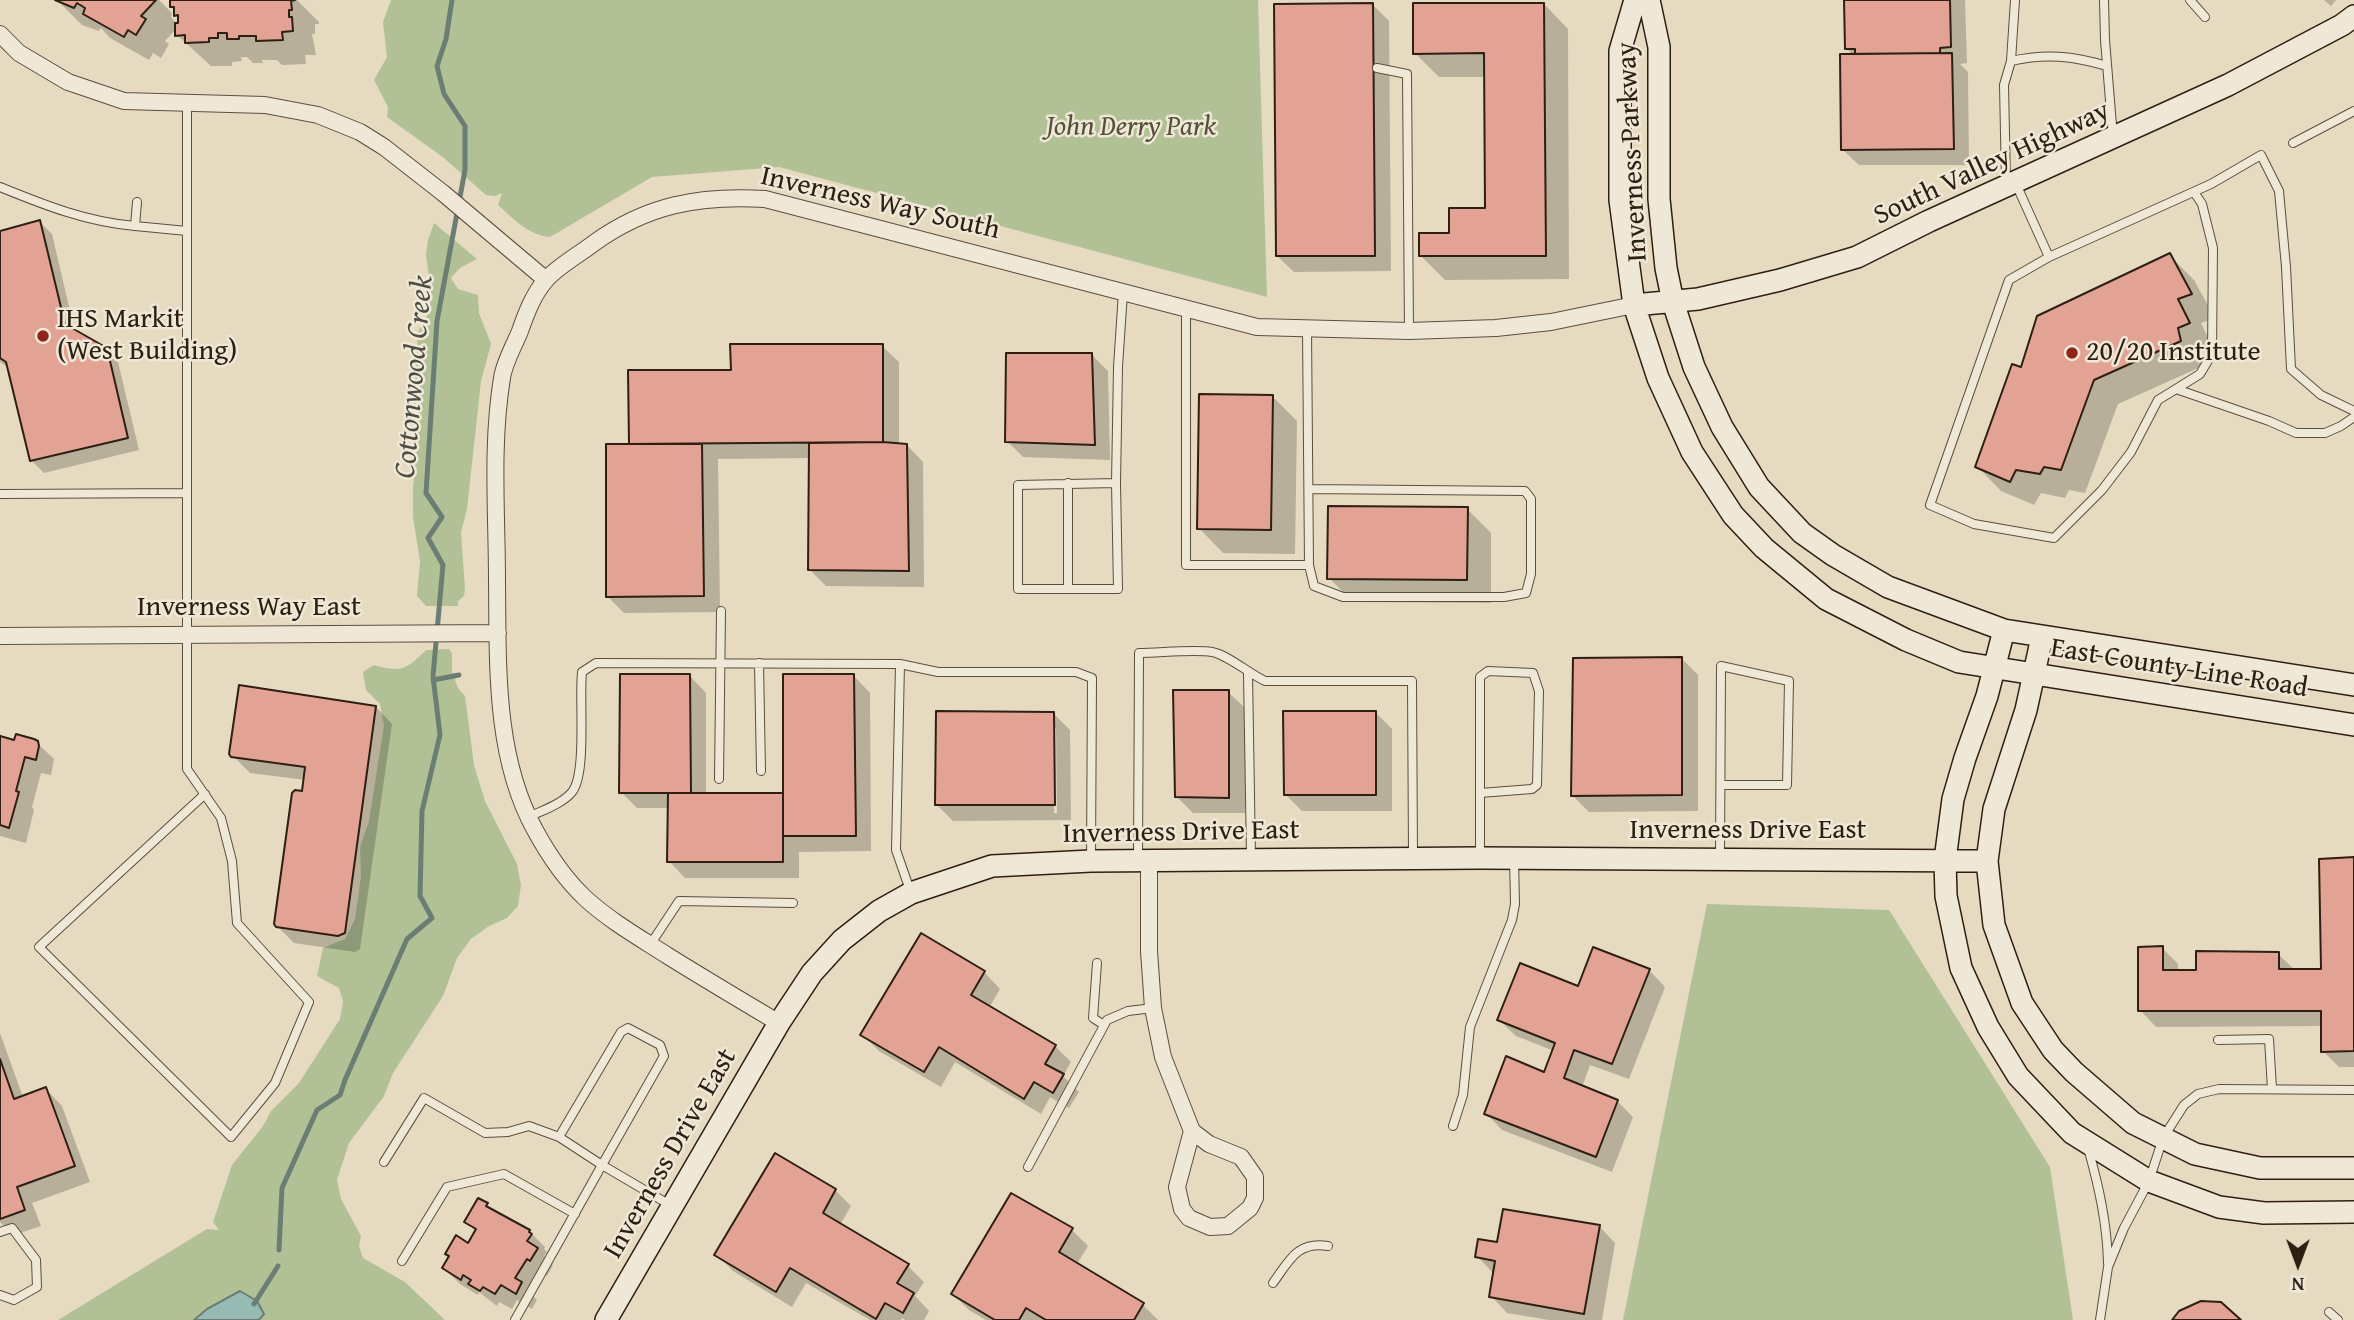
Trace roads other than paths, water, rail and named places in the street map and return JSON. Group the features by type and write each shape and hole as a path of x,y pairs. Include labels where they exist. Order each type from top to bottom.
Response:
{"main road":[{"name":"Inverness Parkway","path":"1635,0 1620,51 1620,200 1634,305 1658,379 1692,452 1733,515 1764,548 1826,598 1906,640 1959,662 1994,668"},
{"name":"Inverness Parkway","path":"1649,0 1659,47 1659,198 1665,268 1694,367 1722,427 1759,487 1802,533 1833,555 1888,587 2004,630"},
{"name":"South Valley Highway","path":"1634,305 1699,299 1780,280 1857,257 2228,85 2342,25 2354,16"},
{"name":"East County Line Road","path":"2004,630 2354,685"},
{"path":"2004,630 1953,799 1945,860 1946,896 1961,968 1987,1027 2018,1076 2072,1133 2150,1181 2219,1207 2264,1213 2354,1212"},
{"path":"2042,637 2022,722 1994,809 1987,861 1994,925 2022,1003 2053,1050 2074,1072 2133,1123 2195,1154 2260,1168 2354,1168"},
{"name":"East County Line Road","path":"1994,668 2354,725"},
{"name":"Inverness Drive East","path":"606,1320 779,1023 812,974 842,940 879,911 911,893 992,866 1091,861 1480,858 1987,861"}],"street":[{"path":"0,34 19,53 68,82 124,101 265,105 334,120 378,143 443,193 545,279"},
{"name":"Inverness Way South","path":"779,1023 650,945 585,897 554,862 528,818 503,725 498,633 496,443 502,376 529,307 545,279 640,215 701,200 765,198 1257,327 1409,331 1523,326 1634,305"},
{"name":"Inverness Way East","path":"0,636 498,633"},
{"path":"1144,861 1153,1008 1163,1057 1192,1131 1209,1143 1241,1157 1255,1177 1255,1198 1250,1208 1228,1226 1210,1227 1189,1218 1182,1209 1177,1187 1192,1131"}],"lane":[{"path":"2015,0 2011,61 2004,85 2011,185 2049,257"},
{"path":"2105,0 2113,138"},
{"path":"2190,0 2205,17"},
{"path":"2011,61 2032,56 2076,57 2107,66"},
{"path":"1377,68 1407,74 1409,331"},
{"path":"187,103 187,769 205,794 221,818 232,860 237,923 309,1002 275,1083 231,1137 39,947 205,794"},
{"path":"2293,143 2354,111"},
{"path":"2176,389 2296,433 2325,433 2341,426 2354,414 2321,394 2291,369 2279,191 2262,155 2194,192 2049,257 2009,280 1930,505 1974,524 2054,538 2102,489 2131,452 2158,400 2200,373 2212,354 2213,248 2203,204 2194,192"},
{"path":"0,187 60,211 112,224 187,231"},
{"path":"135,226 137,202"},
{"path":"1116,483 1018,485 1018,589 1118,589 1118,367 1126,291"},
{"path":"1186,310 1186,565 1309,565"},
{"path":"1307,329 1309,565 1314,586 1343,597 1504,597 1525,593 1531,574 1531,499 1525,491 1309,489"},
{"path":"1068,483 1068,589"},
{"path":"0,494 187,493"},
{"path":"719,779 721,611"},
{"path":"1144,861 1139,653 1213,652 1265,681 1412,681 1413,859"},
{"path":"528,818 573,791 581,769 582,672 596,663 900,664 938,672 1076,672 1092,678 1091,861"},
{"path":"759,663 761,771"},
{"path":"900,664 896,850 911,893"},
{"path":"1720,858 1721,666 1789,681 1787,785 1721,785"},
{"path":"1480,793 1532,789 1537,785 1539,691 1533,674 1488,671 1480,677 1480,793 1480,858"},
{"path":"1248,673 1251,860"},
{"path":"1453,1126 1464,1095 1470,1027 1512,920 1515,904 1514,858"},
{"path":"650,945 678,901 793,903"},
{"path":"1097,963 1093,1018 1104,1025"},
{"path":"1028,1167 1107,1020 1128,1010 1153,1008"},
{"path":"515,1320 664,1056 660,1045 628,1028 621,1032 559,1137"},
{"path":"2218,1040 2269,1039 2272,1089"},
{"path":"2108,1267 2124,1228 2150,1181 2163,1138 2184,1105 2198,1094 2219,1089 2354,1090"},
{"path":"384,1162 424,1098 485,1133 508,1132 528,1126 559,1137 673,1206"},
{"path":"2086,1142 2107,1225 2108,1267 2101,1320"},
{"path":"402,1261 447,1187 504,1174 575,1214"},
{"path":"0,1232 12,1228 36,1260 37,1287 13,1300 0,1295"},
{"path":"1273,1283 1296,1252 1311,1244 1328,1246"},
{"path":"2329,1312 2338,1320"}],"water":[{"path":"240,1291 257,1301 264,1314 259,1320 194,1320 207,1309"}],"waterway":[{"name":"Cottonwood Creek","path":"279,1250 282,1188 317,1110 340,1095 407,939 432,918 420,896 422,811 440,735 433,676 443,565 428,538 442,517 426,493 437,321 465,170 465,126 444,94 437,66 446,39 452,0"},
{"path":"433,680 459,675"},
{"name":"Cottonwood Creek","path":"254,1304 278,1266"}],"place":[{"name":"IHS Markit (West Building)","path":"43,336"},
{"name":"20/20 Institute","path":"2072,353"}],"park label":[{"name":"John Derry Park","path":"1131,128"}]}
